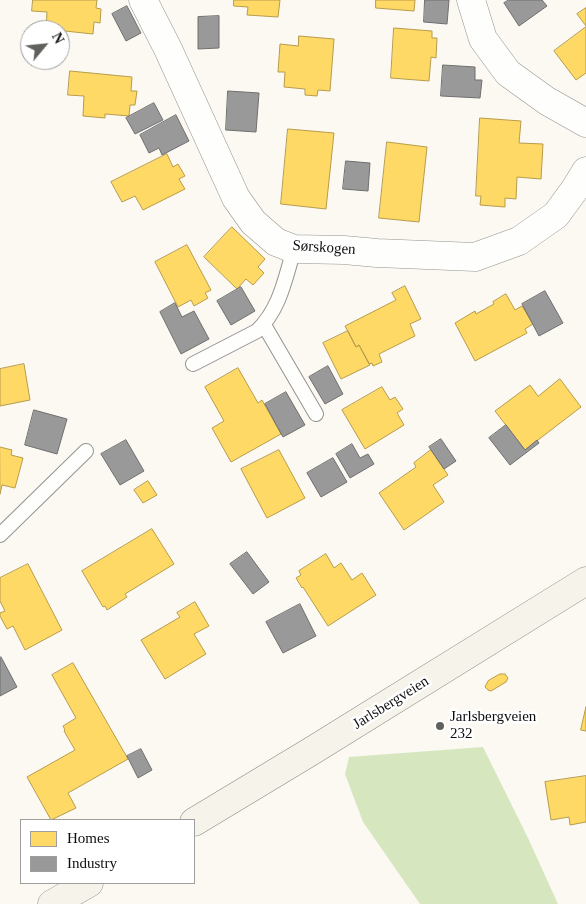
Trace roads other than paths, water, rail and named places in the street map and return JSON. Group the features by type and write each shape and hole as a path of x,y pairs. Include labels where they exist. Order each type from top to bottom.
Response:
{"main road":[{"name":"Jarlsbergveien","path":"195,821 586,581"},
{"path":"52,904 87,884"}],"street":[{"name":"Sørskogen","path":"143,0 168,49 236,198 253,222 276,242 294,249 475,257 519,240 556,215 586,171"},
{"path":"470,0 483,39 508,73 547,102 586,123"}],"lane":[{"path":"193,364 257,331 264,324 272,314 284,285 294,249"},
{"path":"264,324 316,414"},
{"path":"0,535 86,451"}],"place":[{"name":"Jarlsbergveien 232","path":"440,726"}]}
